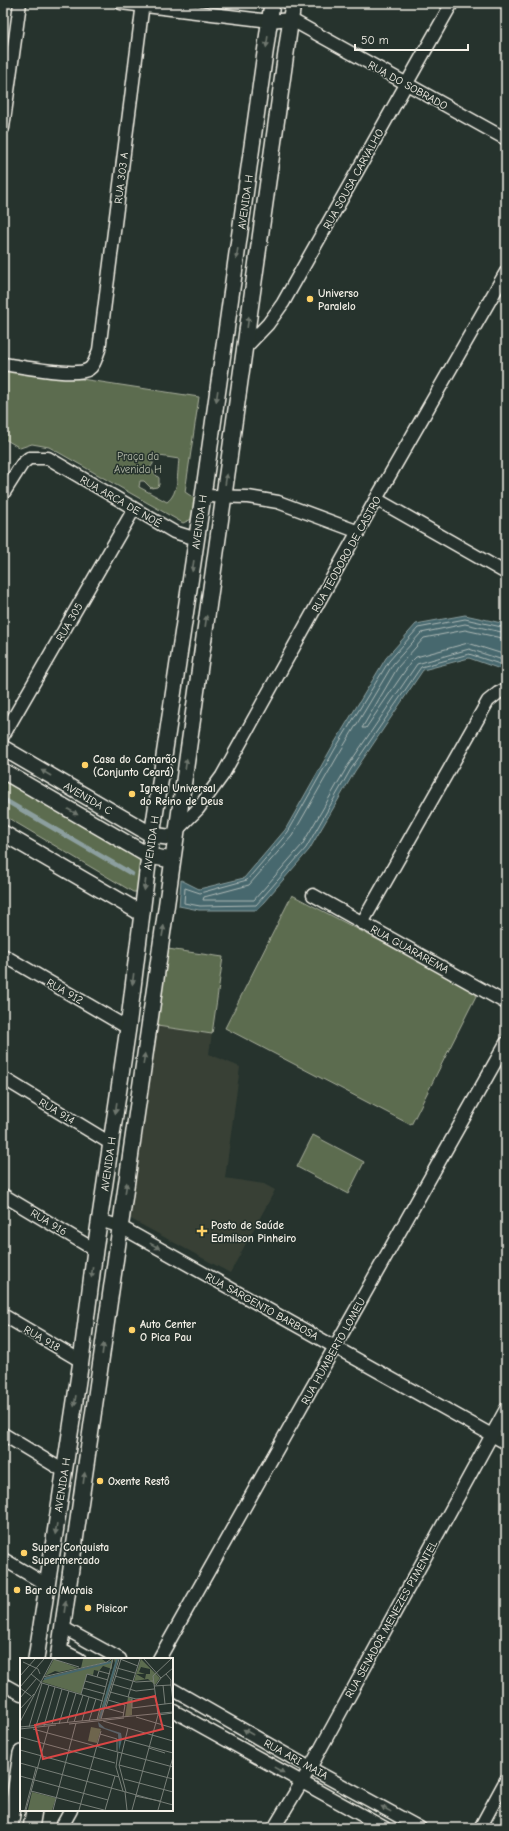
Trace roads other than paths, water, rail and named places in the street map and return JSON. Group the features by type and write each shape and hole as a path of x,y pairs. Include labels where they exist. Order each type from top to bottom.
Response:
{"street":[{"path":"3,128 20,3"},
{"path":"121,3 143,4 270,21 290,18"},
{"name":"AVENIDA H","path":"36,1658 81,1361 110,1143 128,1028 149,856 197,539 272,3"},
{"name":"AVENIDA H","path":"59,1654 121,1227 293,3"},
{"name":"RUA SOUSA CARVALHO","path":"245,348 268,324 283,303 452,3"},
{"name":"RUA 303 A","path":"3,364 67,373 82,372 89,369 94,363 99,350 143,4"},
{"name":"RUA DO SOBRADO","path":"290,18 506,139"},
{"name":"RUA TEODORO DE CASTRO","path":"176,834 222,776 376,499 506,272"},
{"path":"220,375 241,378"},
{"name":"RUA ARCA DE NOÉ","path":"3,494 22,464 29,458 48,458 174,532 197,539"},
{"path":"203,496 248,498 278,502 359,532"},
{"path":"376,499 506,573"},
{"name":"RUA 305","path":"3,736 134,508"},
{"path":"182,640 203,643"},
{"path":"362,923 488,701 506,689"},
{"name":"AVENIDA C","path":"3,748 152,835 176,834"},
{"name":"AVENIDA C","path":"3,771 149,856 172,860"},
{"path":"3,833 141,913"},
{"name":"RUA GUARAREMA","path":"313,895 506,1002"},
{"name":"RUA 912","path":"3,955 128,1028"},
{"name":"RUA HUMBERTO LOMEU","path":"160,1658 506,1043"},
{"name":"RUA 914","path":"3,1078 110,1143"},
{"name":"RUA 916","path":"3,1195 95,1250"},
{"name":"RUA SARGENTO BARBOSA","path":"100,1220 121,1227 506,1443"},
{"name":"RUA 918","path":"3,1315 81,1361"},
{"name":"RUA SENADOR MENEZES PIMENTEL","path":"274,1828 310,1768 506,1409"},
{"path":"3,1434 64,1470"},
{"path":"3,1559 47,1586"},
{"path":"62,1627 118,1658"},
{"path":"59,1654 75,1658"},
{"path":"3,1684 20,1693"},
{"name":"RUA ARI MAIA","path":"173,1690 310,1768 420,1828"},
{"name":"RUA ARI MAIA","path":"173,1711 385,1828"},
{"path":"10,1828 8,1807 20,1757"},
{"path":"480,1828 506,1780"},
{"path":"31,1828 34,1811"},
{"path":"61,1828 70,1811"}],"water":[{"path":"465,615 506,624 506,671 469,658 423,670 355,771 309,850 257,910 199,910 179,906 181,880 199,889 244,878 285,830 332,747 386,658 416,624"}],"waterway":[{"path":"3,799 132,874"}],"place":[{"name":"Universo Paralelo","path":"310,299"},
{"name":"Casa do Camarão (Conjunto Ceará)","path":"85,765"},
{"name":"Igreja Universal do Reino de Deus","path":"132,794"},
{"name":"Posto de Saúde Edmilson Pinheiro","path":"202,1231"},
{"name":"Auto Center O Pica Pau","path":"132,1330"},
{"name":"Oxente Restô","path":"100,1481"},
{"name":"Super Conquista Supermercado","path":"24,1553"},
{"name":"Bar do Morais","path":"17,1590"},
{"name":"Pisicor","path":"88,1608"}],"park label":[{"name":"Praça da Avenida H","path":"138,462"}]}
